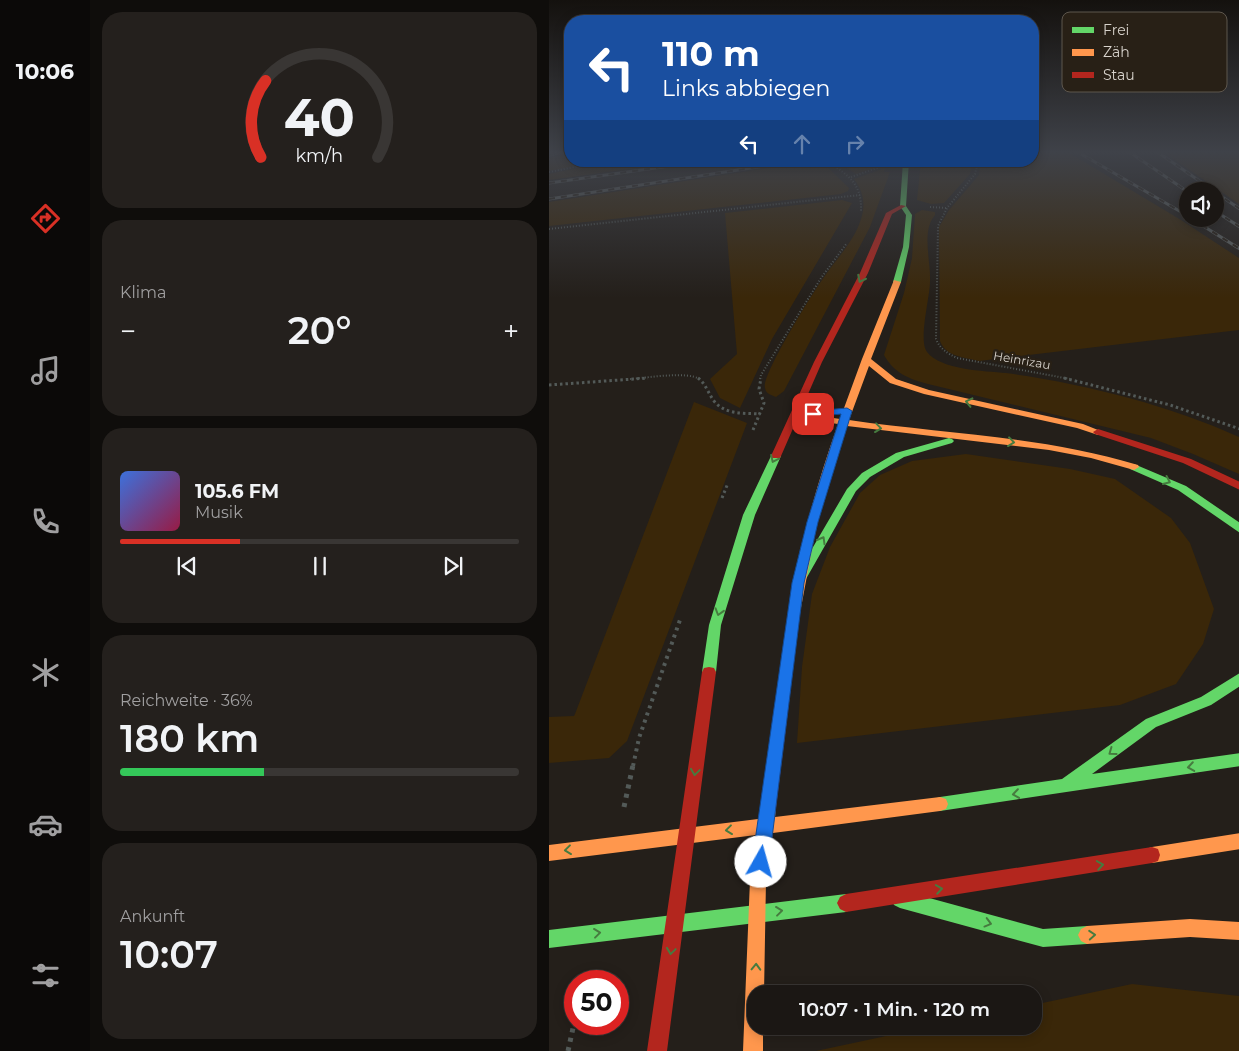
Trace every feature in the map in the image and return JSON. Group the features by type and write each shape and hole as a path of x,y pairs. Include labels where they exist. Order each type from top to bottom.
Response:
{"main road":[{"path":"753,1051 758,880 798,583 813,522 847,411 899,277 906,248 909,214 903,206 903,200"},
{"path":"657,1051 715,625 749,515 818,362 867,267 889,213 903,206"},
{"path":"866,359 893,381 927,392 1080,426 1187,461 1239,487"},
{"path":"795,415 863,410"},
{"path":"795,415 843,424 1055,448 1103,458 1143,470 1181,488 1213,508 1239,530"},
{"path":"1041,429 1135,444"},
{"path":"798,583 852,489 867,475 900,455 962,437"},
{"path":"1064,787 1151,723 1206,701 1239,678"},
{"path":"549,853 887,812 1064,787 1239,759"},
{"path":"549,939 891,897 1239,841"},
{"path":"891,897 1043,938 1190,928 1239,931"}],"path":[{"path":"549,229 814,200"},
{"path":"860,200 861,215"},
{"name":"Heinrizau","path":"954,200 947,208 938,226 936,238 938,282 935,339 938,346 945,353 957,358 1061,376 1125,392 1171,405 1239,429"},
{"path":"759,414 764,403 759,389 761,375 821,278 848,243"},
{"path":"549,385 680,376 696,377 703,382 715,403 729,412 795,415"},
{"path":"568,1051 572,1035"}],"shaded area":[{"path":"562,200 786,200 549,226 549,202"},
{"path":"842,200 852,203 772,339 740,408 720,398 710,379 737,354 725,213"},
{"path":"862,200 880,200 870,227 784,391 776,397 771,395 765,388 771,368 808,301 854,235 863,213"},
{"path":"917,200 947,200 944,203 931,204"},
{"path":"958,200 1148,200 1179,219 1179,227 1192,227 1239,258 1239,330 979,361 956,356 947,350 940,341 939,227"},
{"path":"922,210 935,212 928,229 930,288 924,338 927,352 934,358 952,366 1035,377 1094,389 1155,405 1212,425 1239,437 1239,474 1151,438 928,384 897,371 884,355 904,293 912,258 915,214"},
{"path":"694,402 747,423 627,741 609,758 549,763 549,717 574,716 575,714"},
{"path":"966,454 1070,469 1115,479 1171,518 1190,543 1214,609 1203,644 1176,684 1120,705 797,743 802,667 812,594 830,547 860,493 880,475 912,461"},
{"path":"1132,984 1239,996 1239,1051 816,1051 891,1035 1042,1035 1042,1003"}],"railway":[{"path":"1161,200 1179,211"},
{"path":"1227,200 1240,209"},
{"path":"1224,217 1240,227"},
{"path":"1205,227 1240,249"}],"traffic: fast":[{"path":"897,282 906,247 909,215 903,206 903,200"},
{"path":"798,583 852,489 866,475 900,455 949,441"},
{"path":"709,672 715,625 749,515 776,456"},
{"path":"1134,467 1182,488 1240,529"},
{"path":"1067,784 1151,723 1206,701 1240,678"},
{"path":"940,804 1240,759"},
{"path":"900,899 1043,938 1087,935"},
{"path":"549,939 846,903"}],"traffic: slow":[{"path":"794,613 801,570 822,486 850,403 897,282"},
{"path":"866,359 893,381 927,392 1080,426 1098,432"},
{"path":"795,415 899,430 1049,447 1092,455 1134,467"},
{"path":"549,853 940,804"},
{"path":"753,1051 758,880 768,808"},
{"path":"1152,855 1240,841"},
{"path":"1087,935 1190,928 1240,931"}],"traffic: jam":[{"path":"776,456 818,362 864,273 889,213 903,206"},
{"path":"1098,432 1187,461 1240,487"},
{"path":"768,808 794,613"},
{"path":"657,1051 709,672"},
{"path":"846,903 1152,855"}],"route":[{"path":"761,862 798,583 813,522 847,411 813,414"}]}
